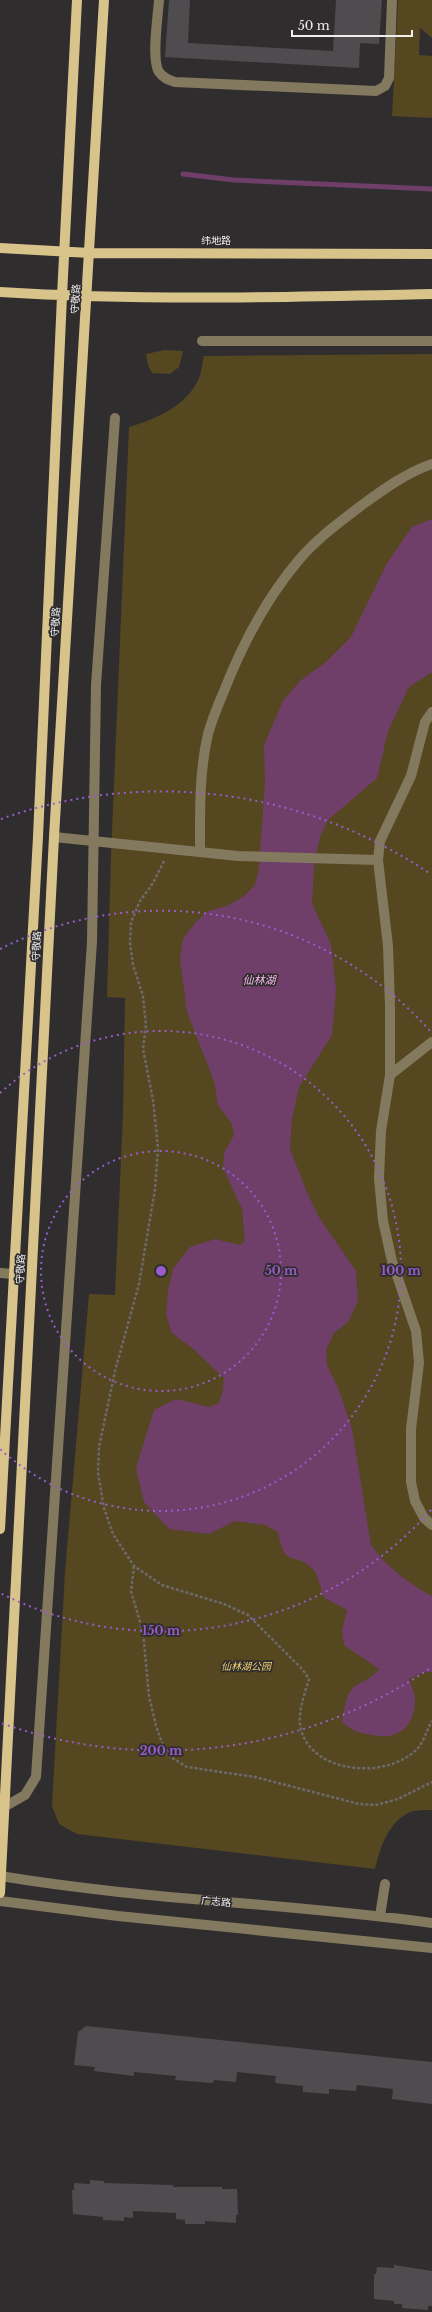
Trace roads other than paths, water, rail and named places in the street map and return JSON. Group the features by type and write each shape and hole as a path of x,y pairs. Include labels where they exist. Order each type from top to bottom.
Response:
{"main road":[{"name":"守敬路","path":"0,1529 38,829 77,0"},
{"name":"守敬路","path":"0,1893 54,837 104,0"},
{"name":"纬地路","path":"0,248 90,253 432,254"},
{"path":"0,292 87,297 432,294"}],"street":[{"path":"159,0 156,62 159,72 170,80 175,82 376,91 385,86 389,78 392,0"},
{"path":"202,341 432,341"},
{"path":"4,1807 25,1795 36,1777 92,942 96,685 115,418"},
{"path":"200,851 200,796 203,762 209,732 234,665 258,620 299,560 335,525 375,495 412,471 432,464"},
{"path":"432,712 423,729 417,762 380,841 378,860 388,946 390,1075 381,1131 379,1178 383,1222 392,1261 416,1331 420,1363 411,1429 411,1482 415,1501 424,1518 432,1525"},
{"path":"54,837 238,856 378,860"},
{"path":"390,1075 432,1042"},
{"path":"0,1273 14,1274"},
{"name":"广志路","path":"0,1876 120,1892 380,1916 432,1923"},
{"path":"380,1916 385,1884"},
{"path":"0,1901 118,1916 432,1948"}],"water":[{"name":"仙林湖","path":"432,519 432,672 409,687 388,731 377,778 328,820 320,837 314,866 312,904 331,944 336,990 332,1035 299,1087 292,1119 290,1149 308,1195 320,1219 356,1271 358,1301 348,1322 334,1333 326,1350 327,1365 339,1390 352,1429 371,1545 398,1574 432,1596 432,1672 423,1672 409,1679 415,1697 412,1717 408,1724 397,1733 390,1736 381,1736 356,1731 349,1728 342,1722 346,1700 352,1689 368,1679 379,1669 344,1645 342,1631 347,1610 325,1598 317,1575 313,1569 301,1561 287,1556 281,1544 278,1532 265,1525 235,1521 209,1534 169,1529 144,1502 136,1468 154,1410 176,1399 209,1407 219,1403 223,1390 224,1378 191,1347 172,1333 166,1315 168,1291 173,1269 190,1247 215,1239 240,1245 245,1241 242,1209 223,1168 224,1153 234,1135 232,1124 218,1105 214,1081 187,1012 180,959 183,939 195,923 208,911 227,906 243,897 255,885 259,868 265,783 264,745 283,701 300,681 326,662 351,637 387,563 412,527"}],"waterway":[{"path":"183,174 234,180 432,189"}],"park label":[{"name":"仙林湖公园","path":"246,1666"}]}
